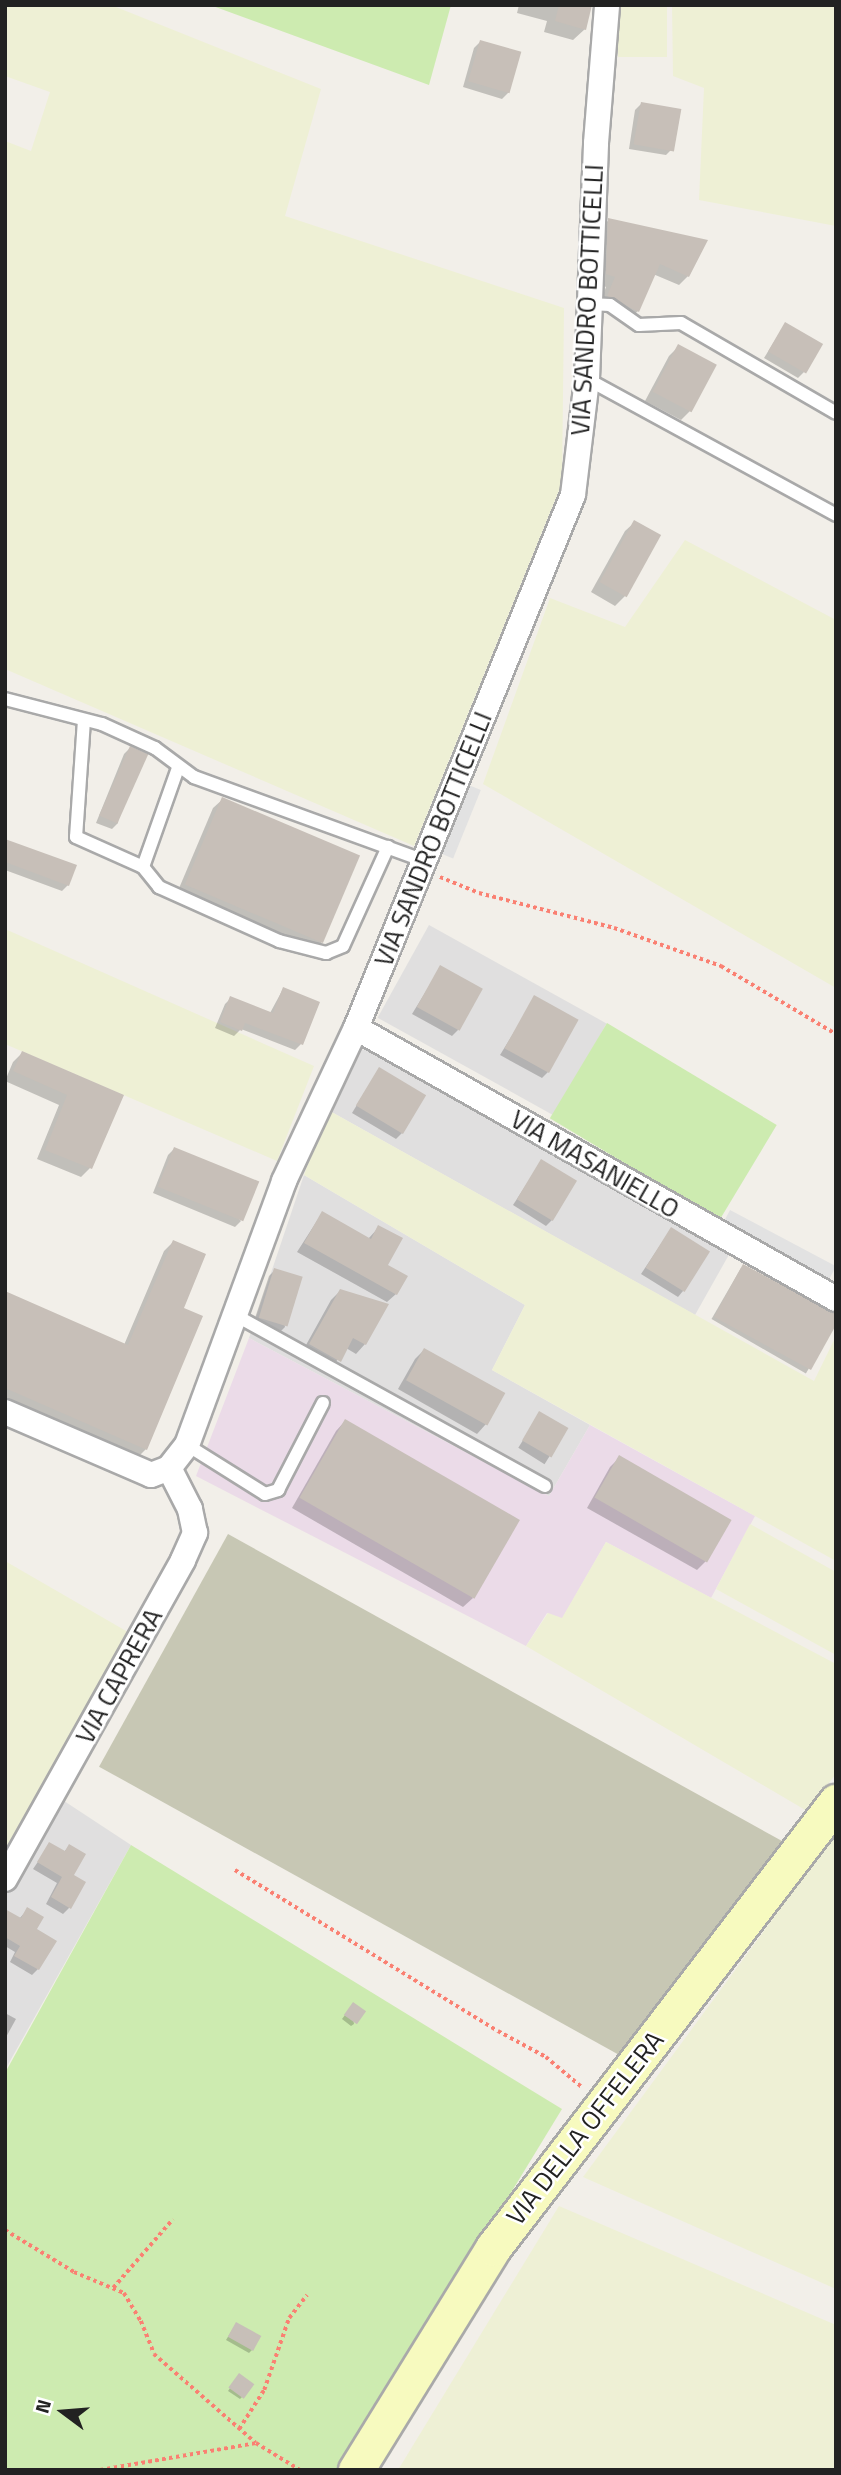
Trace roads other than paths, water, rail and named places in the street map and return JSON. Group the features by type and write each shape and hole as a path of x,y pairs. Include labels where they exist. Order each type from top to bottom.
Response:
{"street":[{"name":"VIA SANDRO BOTTICELLI","path":"169,1468 187,1445 284,1181 356,1028 573,495 587,379 596,143 607,5"},
{"name":"VIA MASANIELLO","path":"356,1028 836,1299"},
{"path":"5,1412 151,1475 169,1468"},
{"name":"VIA CAPRERA","path":"5,1879 177,1572 195,1533 190,1509 169,1468"},
{"name":"VIA DELLA OFFELERA","path":"356,2470 493,2248 836,1802"}],"lane":[{"path":"589,304 610,305 639,325 681,323 836,413"},
{"path":"587,379 836,515"},
{"path":"5,699 85,720 155,748 177,768 194,777 388,847 423,865"},
{"path":"85,720 76,837 143,867 159,887 279,941 326,953 343,946 388,847"},
{"path":"143,867 177,768"},
{"path":"235,1315 545,1486"},
{"path":"187,1445 265,1494 278,1490 323,1403"}]}
